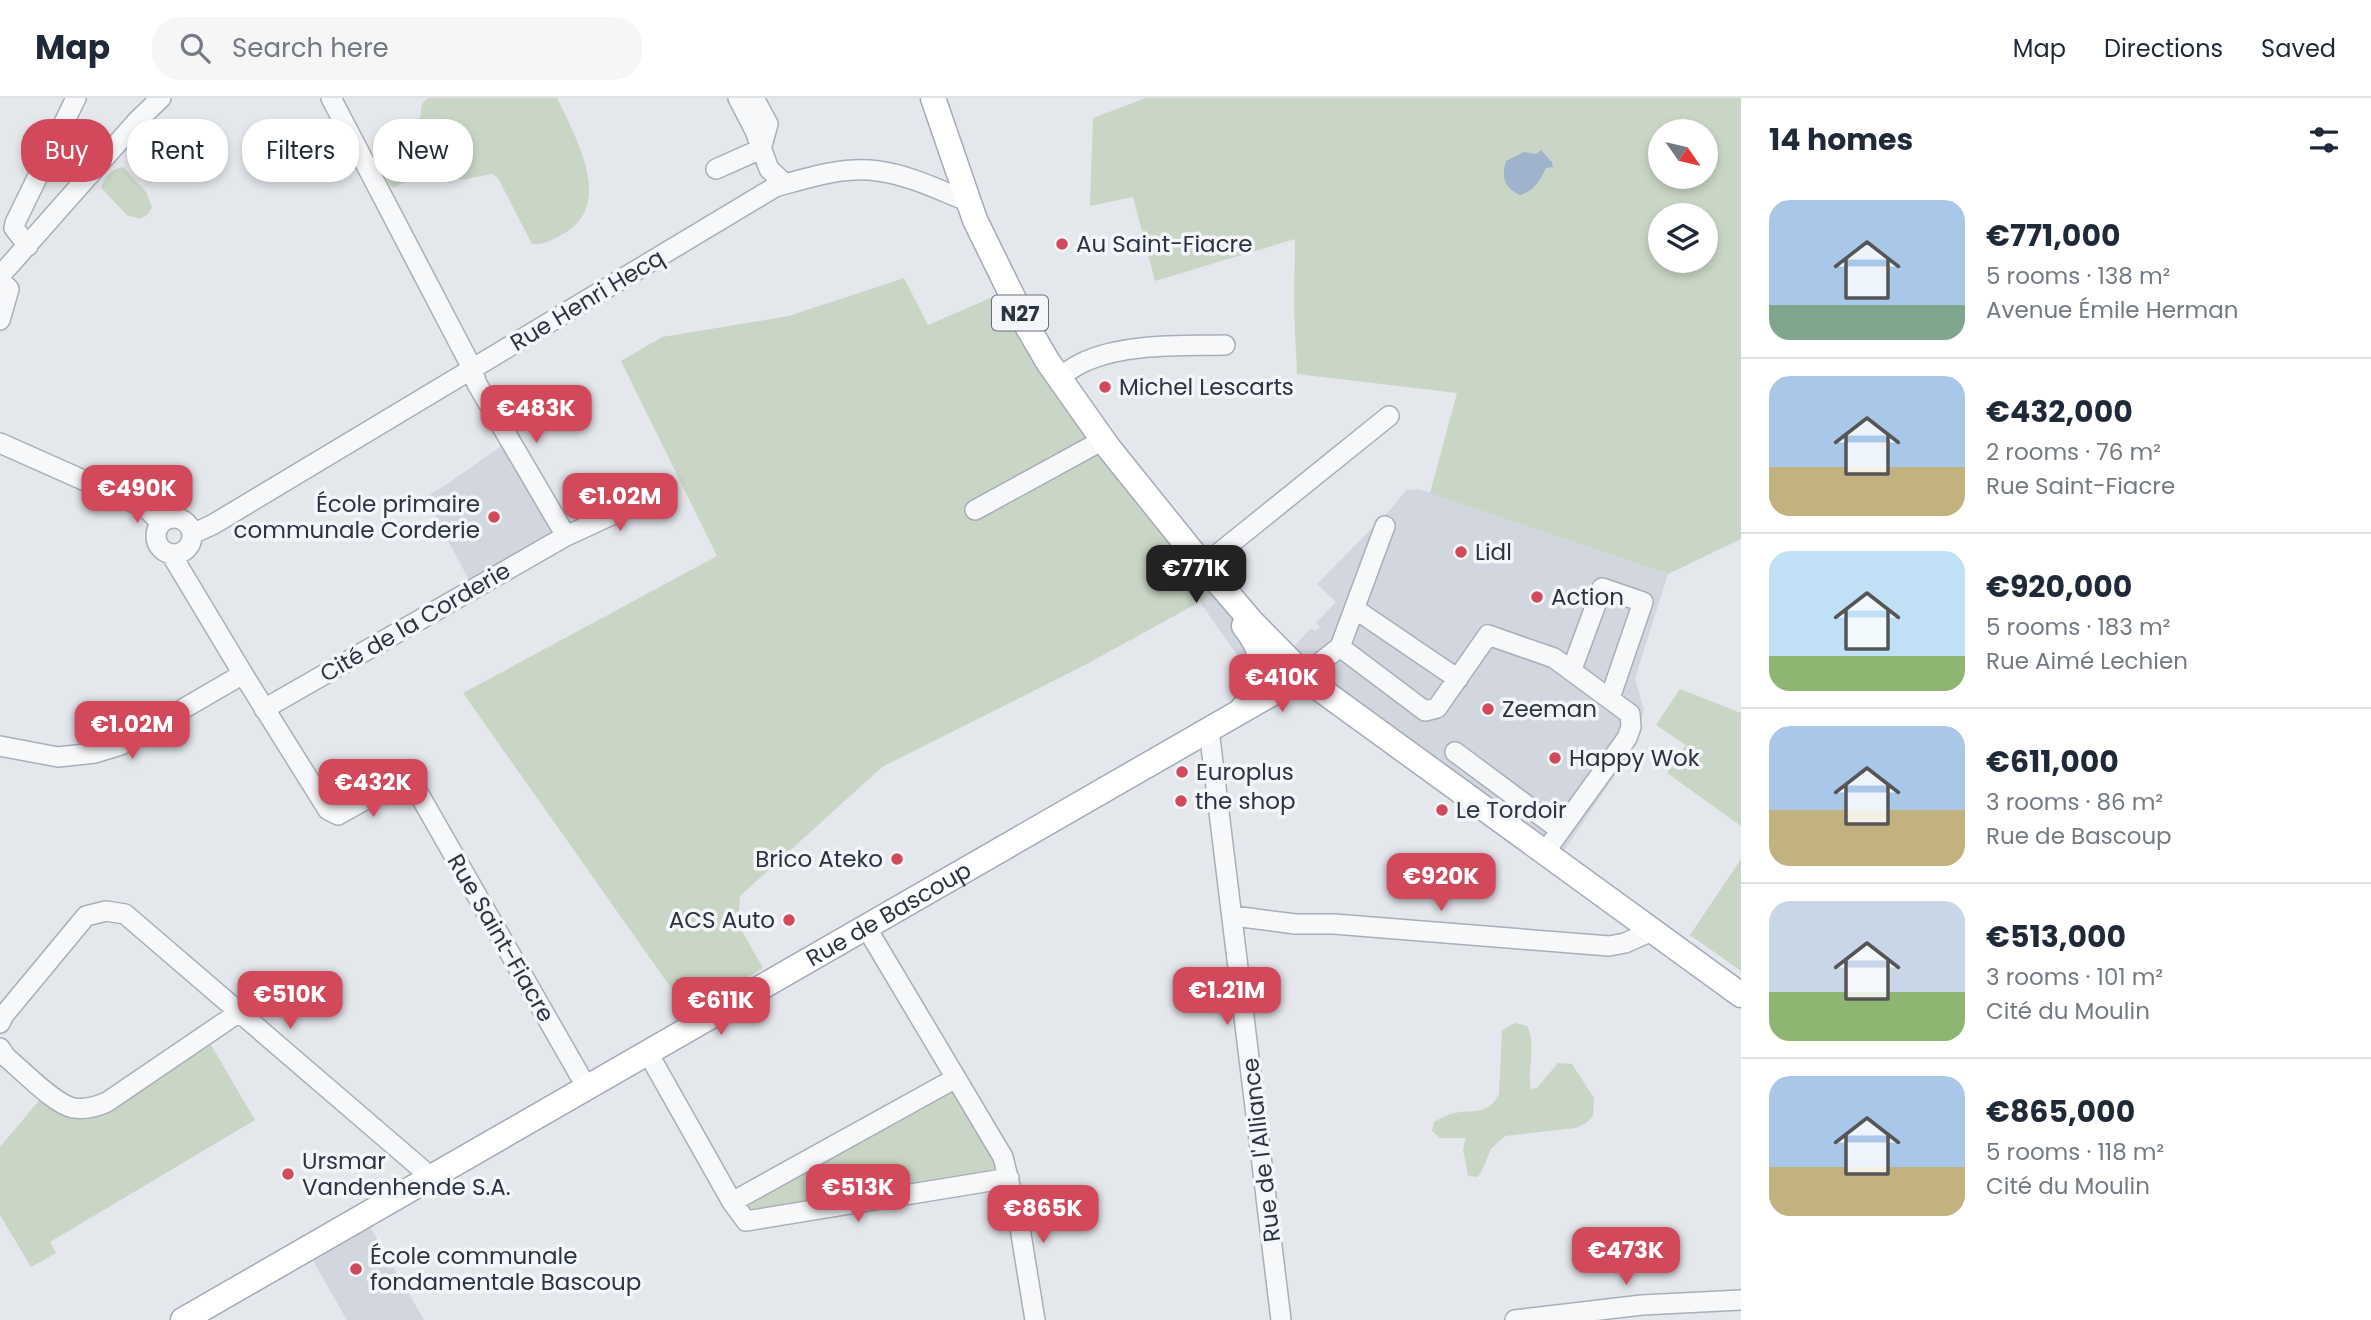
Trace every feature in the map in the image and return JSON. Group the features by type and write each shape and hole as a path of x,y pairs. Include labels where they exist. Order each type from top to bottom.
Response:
{"main road":[{"name":"N27","path":"933,98 967,201 1027,327 1058,378 1152,503 1252,622 1304,675 1741,995"},
{"path":"1152,503 1175,545 1259,649 1263,664 1261,677 1247,703 1237,714"},
{"name":"Rue de Bascoup","path":"183,1320 1304,675"}],"street":[{"path":"28,246 15,228 15,223 76,98"},
{"path":"0,320 9,289 0,278 137,121 161,98"},
{"path":"331,98 472,368 477,384 566,536"},
{"path":"738,98 769,169 785,184"},
{"path":"754,98 768,124 761,149"},
{"path":"716,169 761,149"},
{"path":"766,193 769,169"},
{"name":"Rue Henri Hecq","path":"192,534 212,525 785,184 834,172 878,171 927,185 967,201"},
{"path":"1058,378 1084,361 1106,354 1166,346 1225,345"},
{"path":"1203,565 1389,416"},
{"path":"975,510 1103,440"},
{"path":"0,443 146,508 161,523"},
{"name":"Cité de la Corderie","path":"264,709 566,536 631,506 648,490"},
{"path":"170,518 182,519 192,534 188,547 171,554 160,548 156,540 161,523 170,518"},
{"path":"1304,675 1340,647 1385,526"},
{"name":"Rue Saint-Fiacre","path":"171,554 324,805 338,815 399,781 416,789 587,1088"},
{"path":"1572,670 1602,587 1643,602 1610,698"},
{"path":"1355,609 1458,678"},
{"path":"1340,647 1425,711 1437,708 1488,635 1554,658 1630,714 1631,727 1627,738 1545,852"},
{"path":"0,746 58,757 95,753 121,745 243,674"},
{"name":"Rue de l'Alliance","path":"1209,730 1234,916 1281,1320"},
{"path":"1455,752 1560,830"},
{"path":"0,1023 86,916 106,911 125,914 431,1177"},
{"path":"1234,916 1295,923 1609,946 1625,943 1652,931"},
{"path":"866,927 1003,1157 1019,1222 1035,1320"},
{"path":"0,1048 6,1057 61,1103 72,1108 86,1109 107,1102 238,1013"},
{"path":"648,1053 732,1202 746,1221 1009,1178"},
{"path":"732,1202 956,1078"},
{"path":"1515,1320 1642,1305 1741,1300"}],"shaded area":[{"name":"École primaire communale Corderie","path":"510,440 566,536 474,589 424,497 446,485"},
{"path":"1419,489 1668,574 1635,678 1644,710 1632,750 1557,861 1285,656 1311,628 1315,631 1320,627 1316,623 1336,602 1317,584 1391,509 1406,490"},
{"path":"1216,593 1259,649 1245,693 1246,668 1200,602"},
{"name":"École communale fondamentale Bascoup","path":"364,1216 424,1320 347,1320 312,1259"}],"green space":[{"path":"428,98 557,98 587,170 587,206 578,221 552,240 532,244 498,178 492,174 473,178 473,119 418,119 422,104"},
{"path":"1146,98 1741,98 1741,539 1668,574 1430,493 1457,393 1297,374 1295,239 1155,281 1133,197 1090,206 1093,118"},
{"path":"123,167 127,171 127,182 137,182 146,192 152,207 148,214 140,219 127,215 101,188 103,182 113,182 115,170"},
{"path":"388,182 405,182 393,188"},
{"path":"904,278 928,325 1009,290 1216,593 1085,665 882,767 740,896 738,924 763,968 688,1012 463,693 717,556 621,361 662,337 789,316"},
{"path":"1680,689 1741,713 1741,826 1667,773 1686,745 1656,725"},
{"path":"1741,859 1741,971 1690,935"},
{"path":"1515,1023 1527,1026 1530,1033 1531,1089 1537,1088 1558,1063 1572,1064 1594,1098 1593,1116 1576,1128 1505,1136 1491,1149 1481,1173 1477,1177 1468,1176 1463,1149 1466,1138 1440,1138 1432,1131 1434,1122 1457,1112 1478,1111 1494,1102 1499,1094 1502,1030"},
{"path":"205,1035 255,1120 50,1242 56,1253 31,1267 0,1215 0,1147 47,1091 86,1109"},
{"path":"956,1078 1009,1178 756,1221 732,1202"}],"water":[{"path":"1541,150 1553,167 1546,168 1529,191 1520,195 1510,189 1505,181 1506,161 1524,152 1536,154"}],"place":[{"name":"Au Saint-Fiacre","path":"1062,244"},
{"name":"Michel Lescarts","path":"1105,387"},
{"name":"École primaire communale Corderie","path":"494,517"},
{"name":"Lidl","path":"1461,552"},
{"name":"Action","path":"1537,597"},
{"name":"Zeeman","path":"1488,709"},
{"name":"Happy Wok","path":"1555,758"},
{"name":"Europlus","path":"1182,772"},
{"name":"the shop","path":"1181,801"},
{"name":"Le Tordoir","path":"1442,810"},
{"name":"Brico Ateko","path":"897,859"},
{"name":"ACS Auto","path":"789,920"},
{"name":"Ursmar Vandenhende S.A.","path":"288,1174"},
{"name":"École communale fondamentale Bascoup","path":"356,1269"}]}
